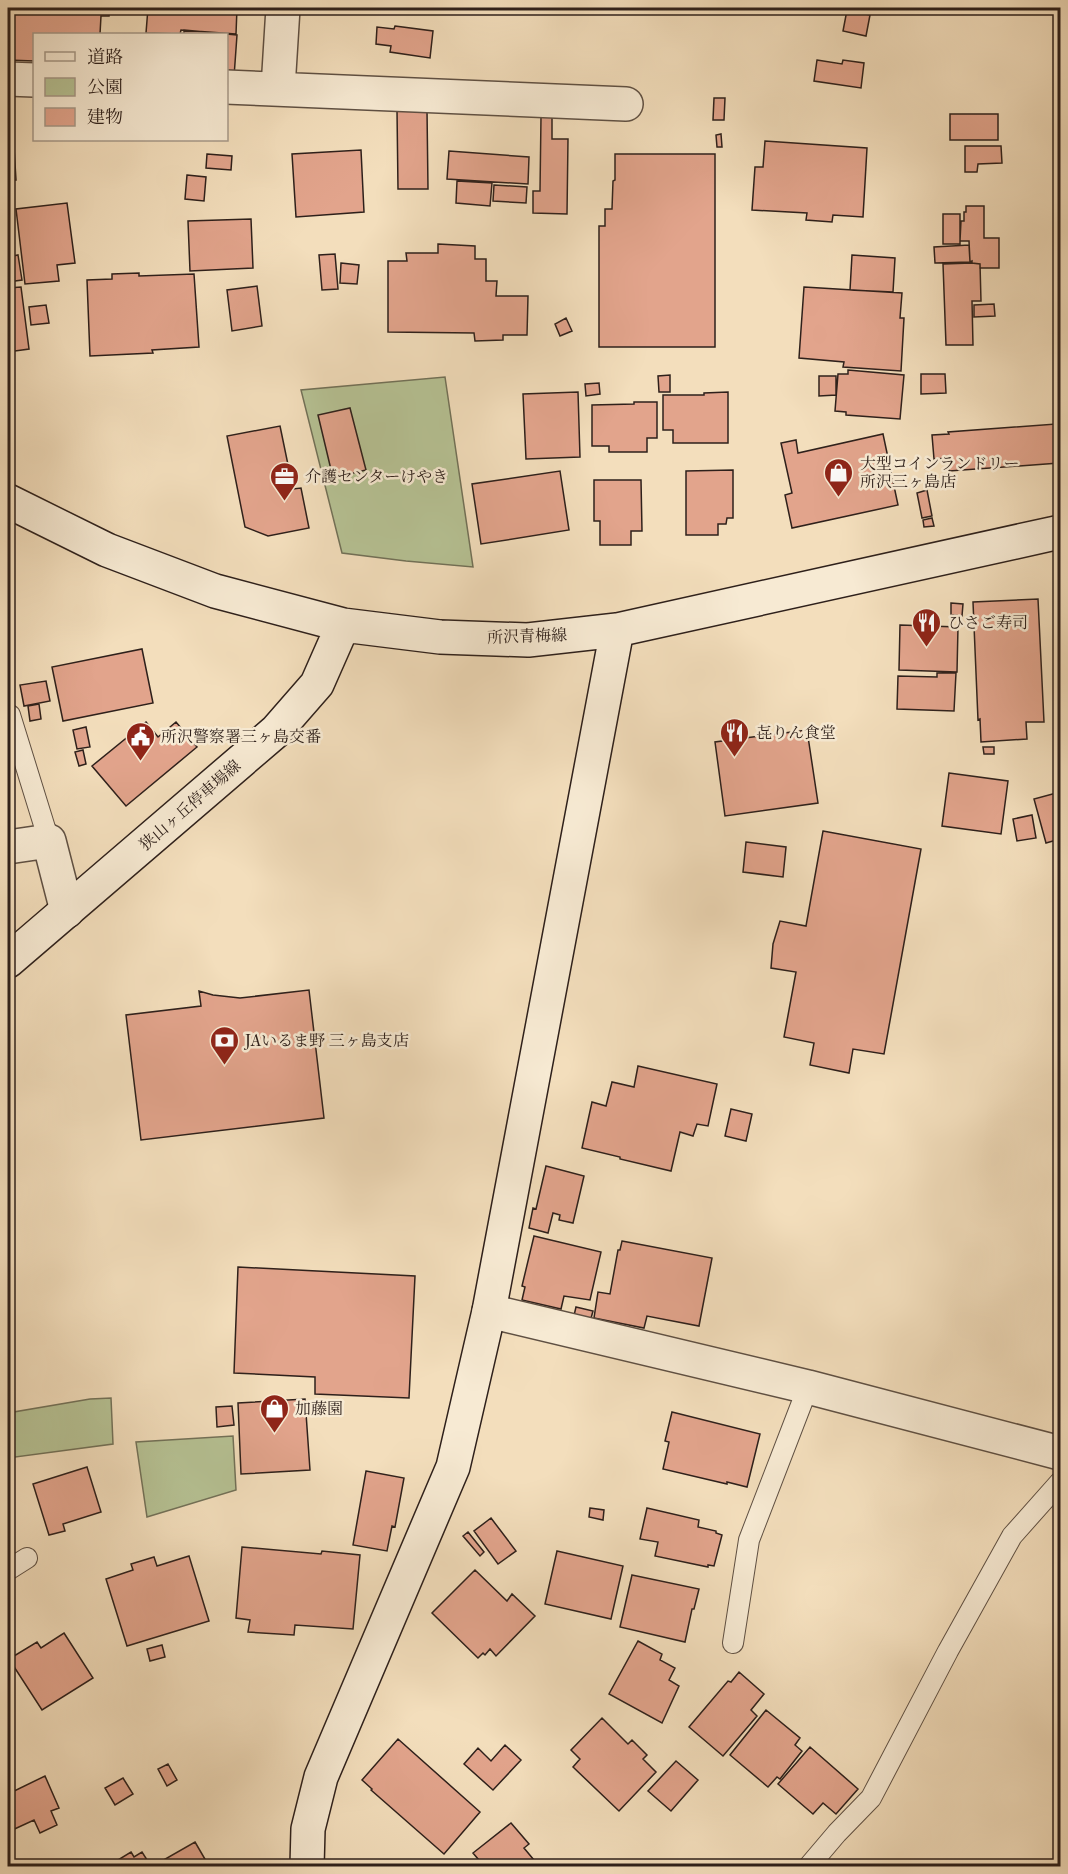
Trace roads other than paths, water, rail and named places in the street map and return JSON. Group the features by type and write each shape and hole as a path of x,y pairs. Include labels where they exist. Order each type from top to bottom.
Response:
{"street":[{"path":"278,88 283,8"},
{"path":"8,79 33,80"},
{"path":"228,87 626,104"},
{"name":"所沢青梅線","path":"8,501 108,550 215,591 343,626 440,637 528,640 617,630 1060,532"},
{"name":"狭山ヶ丘停車場線","path":"8,961 276,731 317,684 343,626"},
{"path":"307,1866 308,1829 321,1777 453,1467 489,1311 617,630"},
{"path":"8,847 49,841 67,911"},
{"path":"489,1311 808,1387 1060,1453"}],"lane":[{"path":"10,715 49,841"},
{"path":"733,1644 749,1540 808,1387"},
{"path":"808,1866 871,1798 948,1651 1012,1536 1060,1482"},
{"path":"8,1570 27,1558"}],"place":[{"name":"大型コインランドリー 所沢三ヶ島店","path":"839,498"},
{"name":"介護センターけやき","path":"284,502"},
{"name":"ひさご寿司","path":"927,648"},
{"name":"㐂りん食堂","path":"735,758"},
{"name":"所沢警察署三ヶ島交番","path":"140,762"},
{"name":"JAいるま野 三ヶ島支店","path":"224,1066"},
{"name":"加藤園","path":"274,1434"}]}
